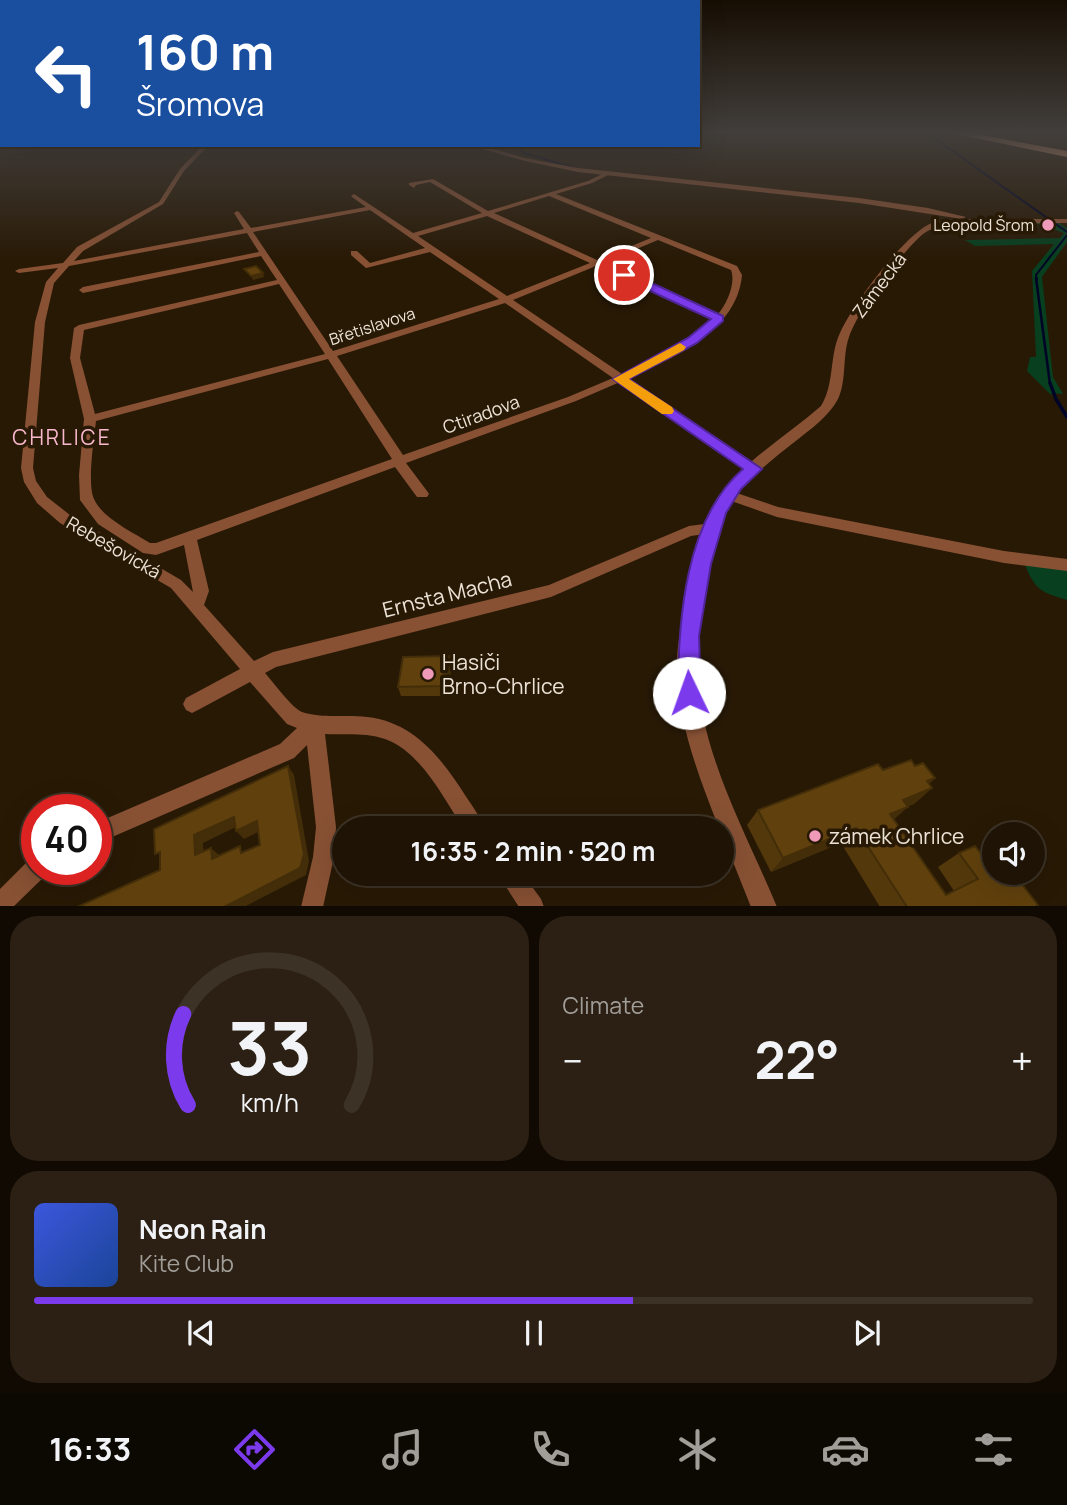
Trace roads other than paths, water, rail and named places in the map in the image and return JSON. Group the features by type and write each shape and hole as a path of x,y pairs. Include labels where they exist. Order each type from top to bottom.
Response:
{"street":[{"name":"Rebešovická","path":"179,175 161,203 88,243 63,265 46,291 40,322 27,468 30,482 42,499 72,524 167,578 196,605 290,716 315,724 379,727 408,740 429,762 467,816"},
{"path":"412,236 596,180 604,175"},
{"path":"618,175 879,203 975,221 1067,220"},
{"path":"414,186 411,184 431,180 487,213 719,318"},
{"path":"549,194 656,238"},
{"path":"354,196 754,469"},
{"path":"19,271 372,208"},
{"path":"237,213 422,494"},
{"name":"Zámecká","path":"764,906 714,780 689,693 688,636 712,528 717,512 728,495 754,469 821,414 830,402 838,383 842,341 847,329 859,309 922,230 940,223 975,221"},
{"name":"Břetislavova","path":"90,419 331,355 506,300 656,238"},
{"name":"Ctiradova","path":"90,419 85,475 87,500 103,520 151,550 572,399 620,379 692,340 719,318 731,302 738,277 734,268 656,238"},
{"path":"354,253 369,266 431,249"},
{"path":"83,290 264,253"},
{"path":"90,419 75,358 79,328 281,281"},
{"path":"728,495 777,512 1004,557 1067,565"},
{"name":"Ernsta Macha","path":"192,704 273,660 551,592 689,531 712,528"},
{"path":"189,537 201,591 196,605"},
{"path":"112,827 287,751 315,724"},
{"path":"312,906 323,858 326,828 316,757 315,724"},
{"path":"0,904 21,884"},
{"path":"518,886 533,906"}],"waterway":[{"path":"987,175 1067,232"},
{"path":"1037,280 1036,275 1067,235"},
{"path":"1036,278 1050,384"},
{"path":"1050,383 1067,417"}],"place":[{"name":"Leopold Šrom","path":"1048,225"},
{"name":"Hasiči Brno-Chrlice","path":"428,674"},
{"name":"zámek Chrlice","path":"815,836"}],"district":[{"name":"CHRLICE","path":"62,437"}]}
